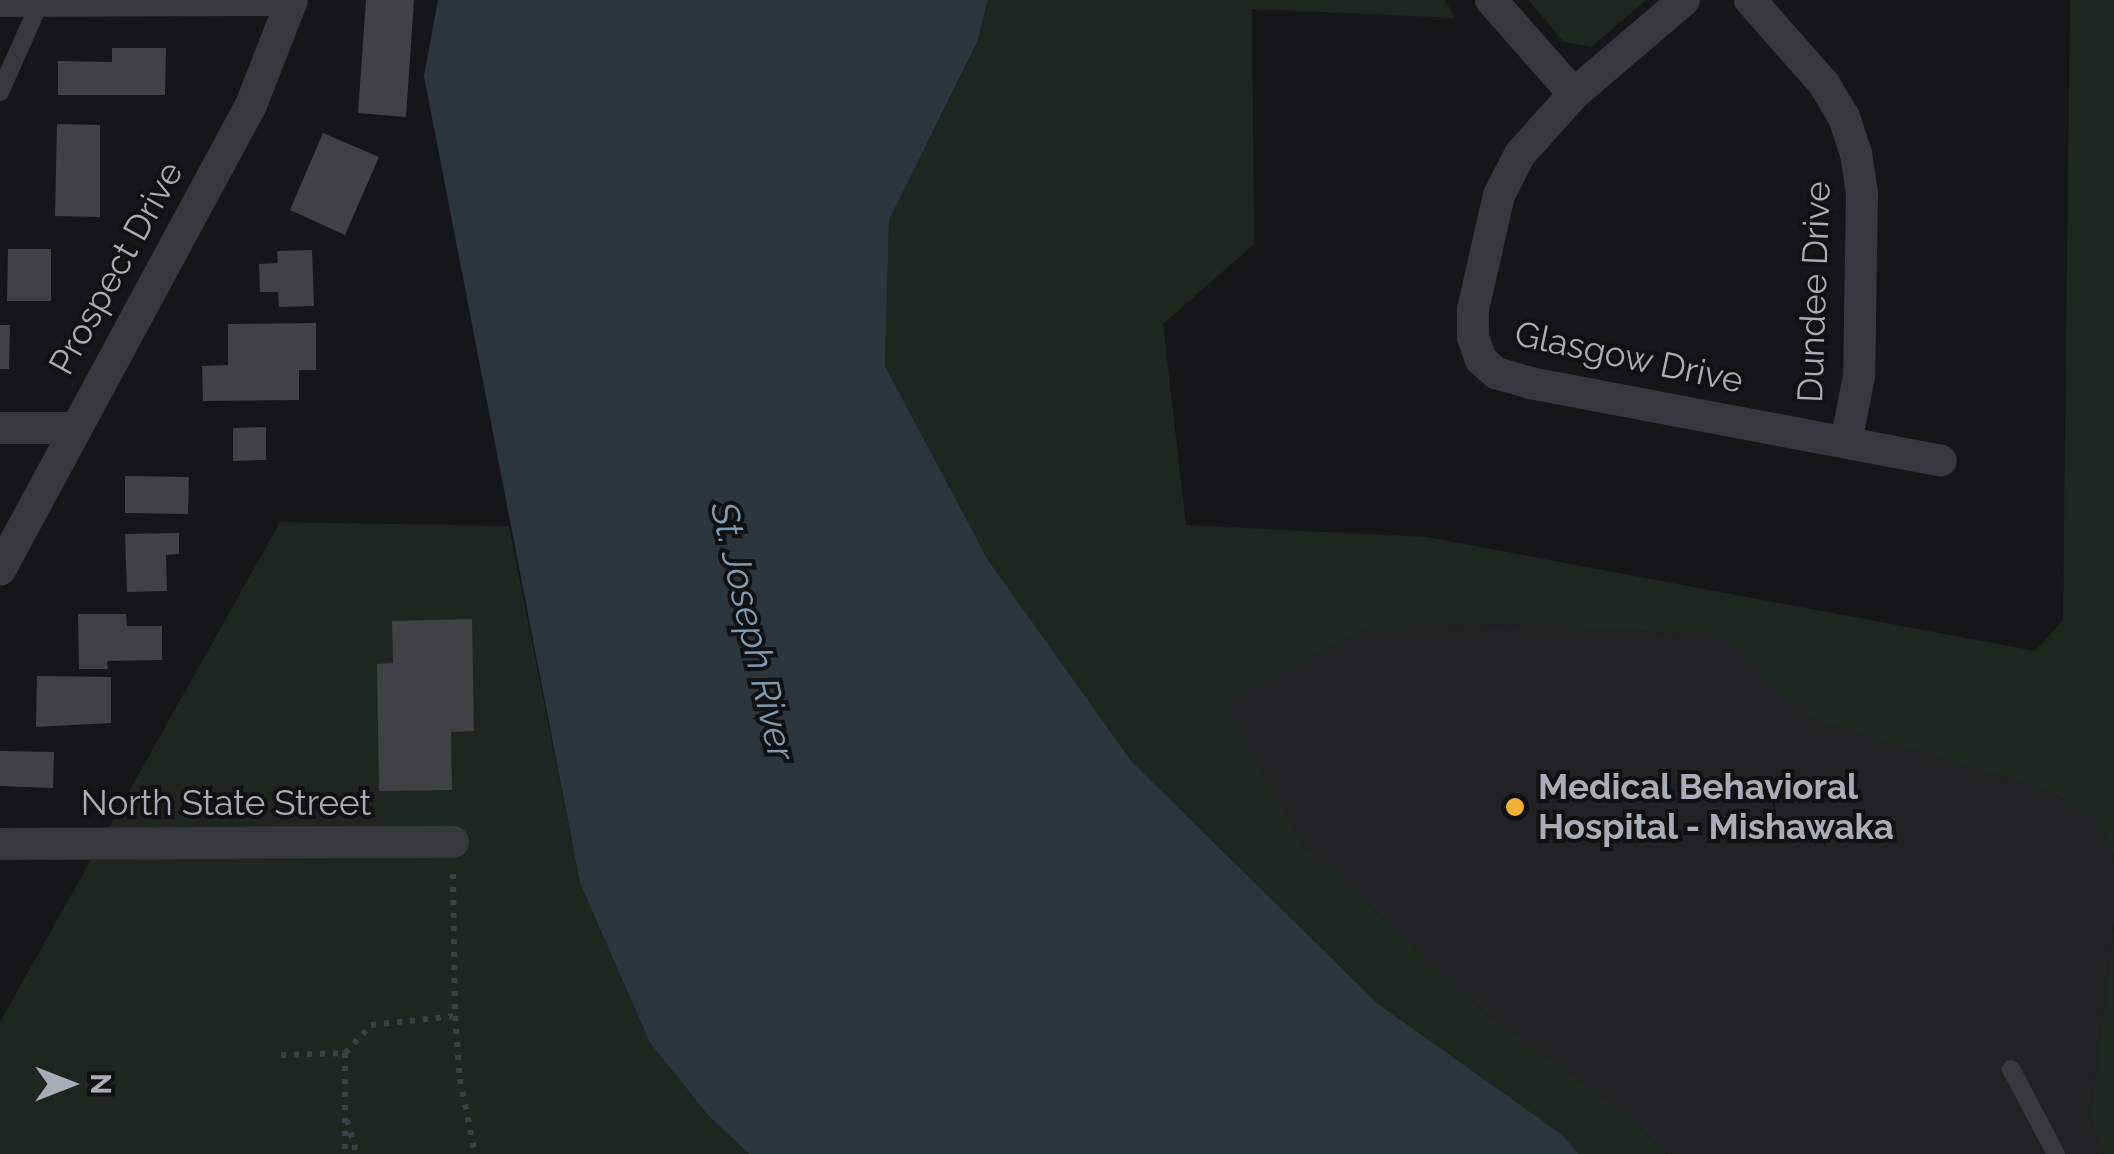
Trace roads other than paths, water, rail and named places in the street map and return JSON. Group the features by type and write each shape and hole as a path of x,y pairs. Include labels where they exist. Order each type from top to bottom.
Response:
{"street":[{"path":"0,1 292,0"},
{"name":"Prospect Drive","path":"0,570 252,105 292,0"},
{"path":"1491,0 1574,94 1684,0"},
{"name":"Dundee Drive","path":"1750,0 1824,84 1844,117 1856,153 1862,193 1858,376 1846,442"},
{"name":"Glasgow Drive","path":"1574,94 1520,154 1500,195 1473,309 1473,336 1481,360 1496,373 1530,383 1940,460"},
{"path":"0,428 74,428"},
{"name":"North State Street","path":"0,844 453,842"}],"lane":[{"path":"0,92 41,0"},
{"path":"2012,1069 2056,1154"}],"water":[{"name":"St. Joseph River","path":"438,0 988,0 977,43 889,220 885,366 988,560 1132,762 1378,1004 1561,1134 1579,1154 749,1154 708,1115 650,1043 580,883 424,76"}],"place":[{"name":"Medical Behavioral Hospital - Mishawaka","path":"1515,807"}]}
